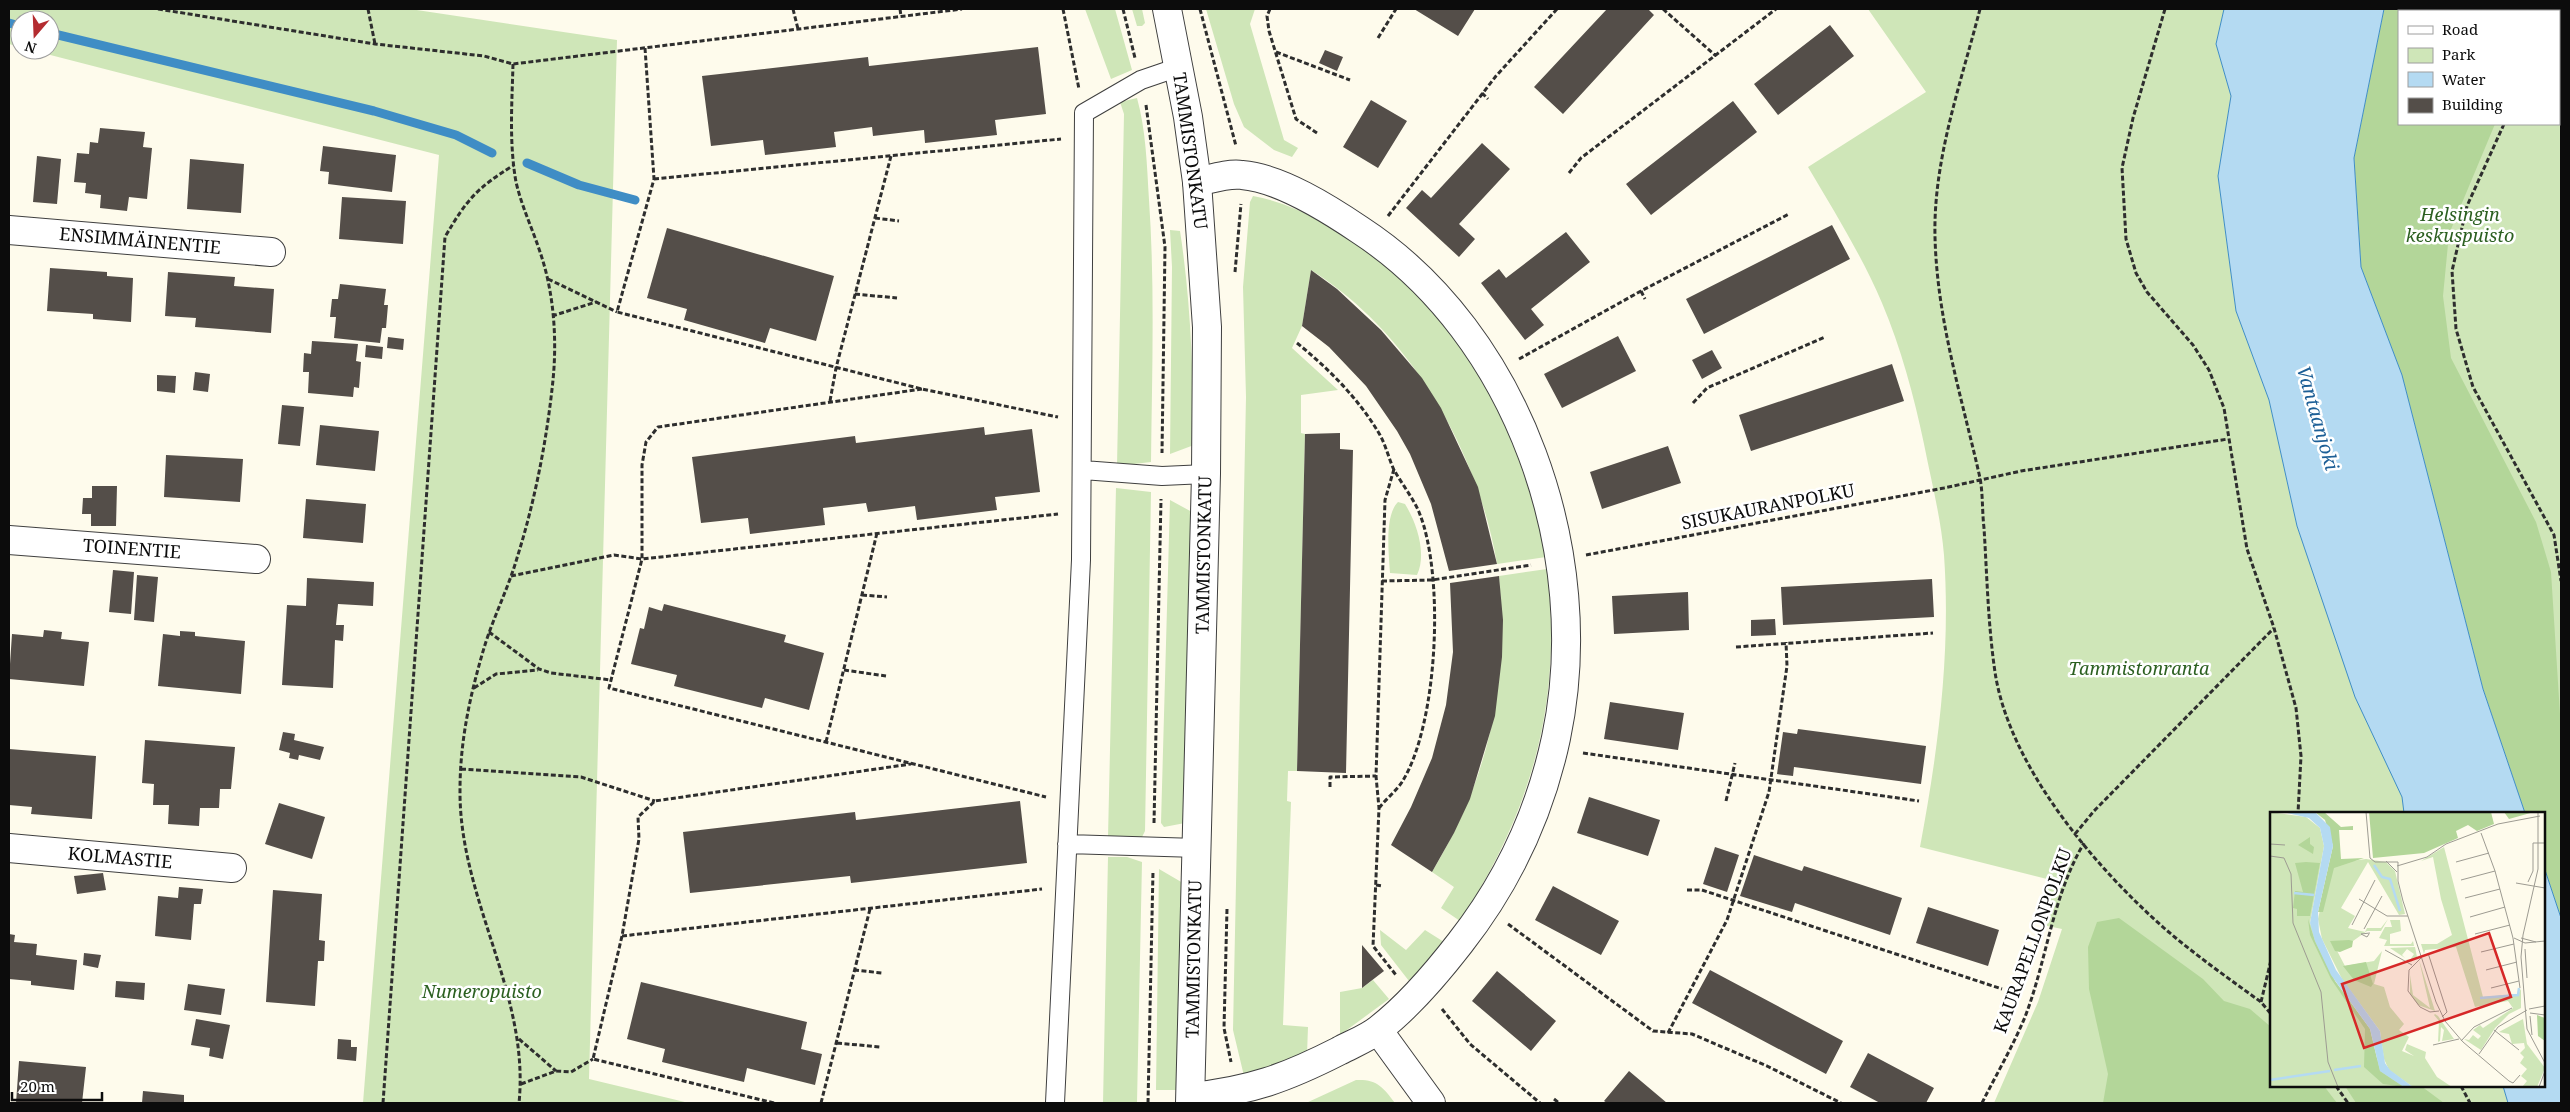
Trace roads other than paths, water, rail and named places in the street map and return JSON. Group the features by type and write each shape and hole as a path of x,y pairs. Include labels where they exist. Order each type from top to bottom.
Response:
{"street":[{"name":"TAMMISTONKATU","path":"1167,9 1179,67 1197,182 1207,327 1206,474 1191,1100"},
{"path":"1191,1100 1234,1092 1293,1074 1378,1030 1417,993 1478,920 1525,837 1542,789 1556,739 1563,698 1564,618 1560,560 1538,466 1521,424 1501,383 1482,354 1440,299 1411,268 1377,241 1335,213 1289,189 1241,174 1197,182"},
{"name":"ENSIMMÄINENTIE","path":"9,230 271,252"},
{"name":"TOINENTIE","path":"9,540 256,559"},
{"name":"KOLMASTIE","path":"9,848 232,868"},
{"path":"1378,1030 1431,1103"}],"lane":[{"path":"1055,1103 1082,512 1084,113 1141,80 1179,67"},
{"path":"1083,470 1162,476 1206,474"},
{"path":"1067,844 1197,848"}],"water":[{"name":"Vantaanjoki","path":"2224,9 2384,9 2354,158 2361,267 2402,375 2483,689 2525,812 2404,812 2402,797 2355,697 2297,526 2269,400 2236,311 2218,176 2231,96 2216,44"},
{"path":"2545,870 2561,918 2561,1103 2508,1103 2503,1087 2545,1087"}],"waterway":[{"path":"60,35 374,111 456,135 492,153"},
{"path":"527,163 579,185 635,200"}],"park label":[{"name":"Helsingin keskuspuisto","path":"2460,225"},
{"name":"Tammistonranta","path":"2139,669"},
{"name":"Numeropuisto","path":"482,992"}]}
